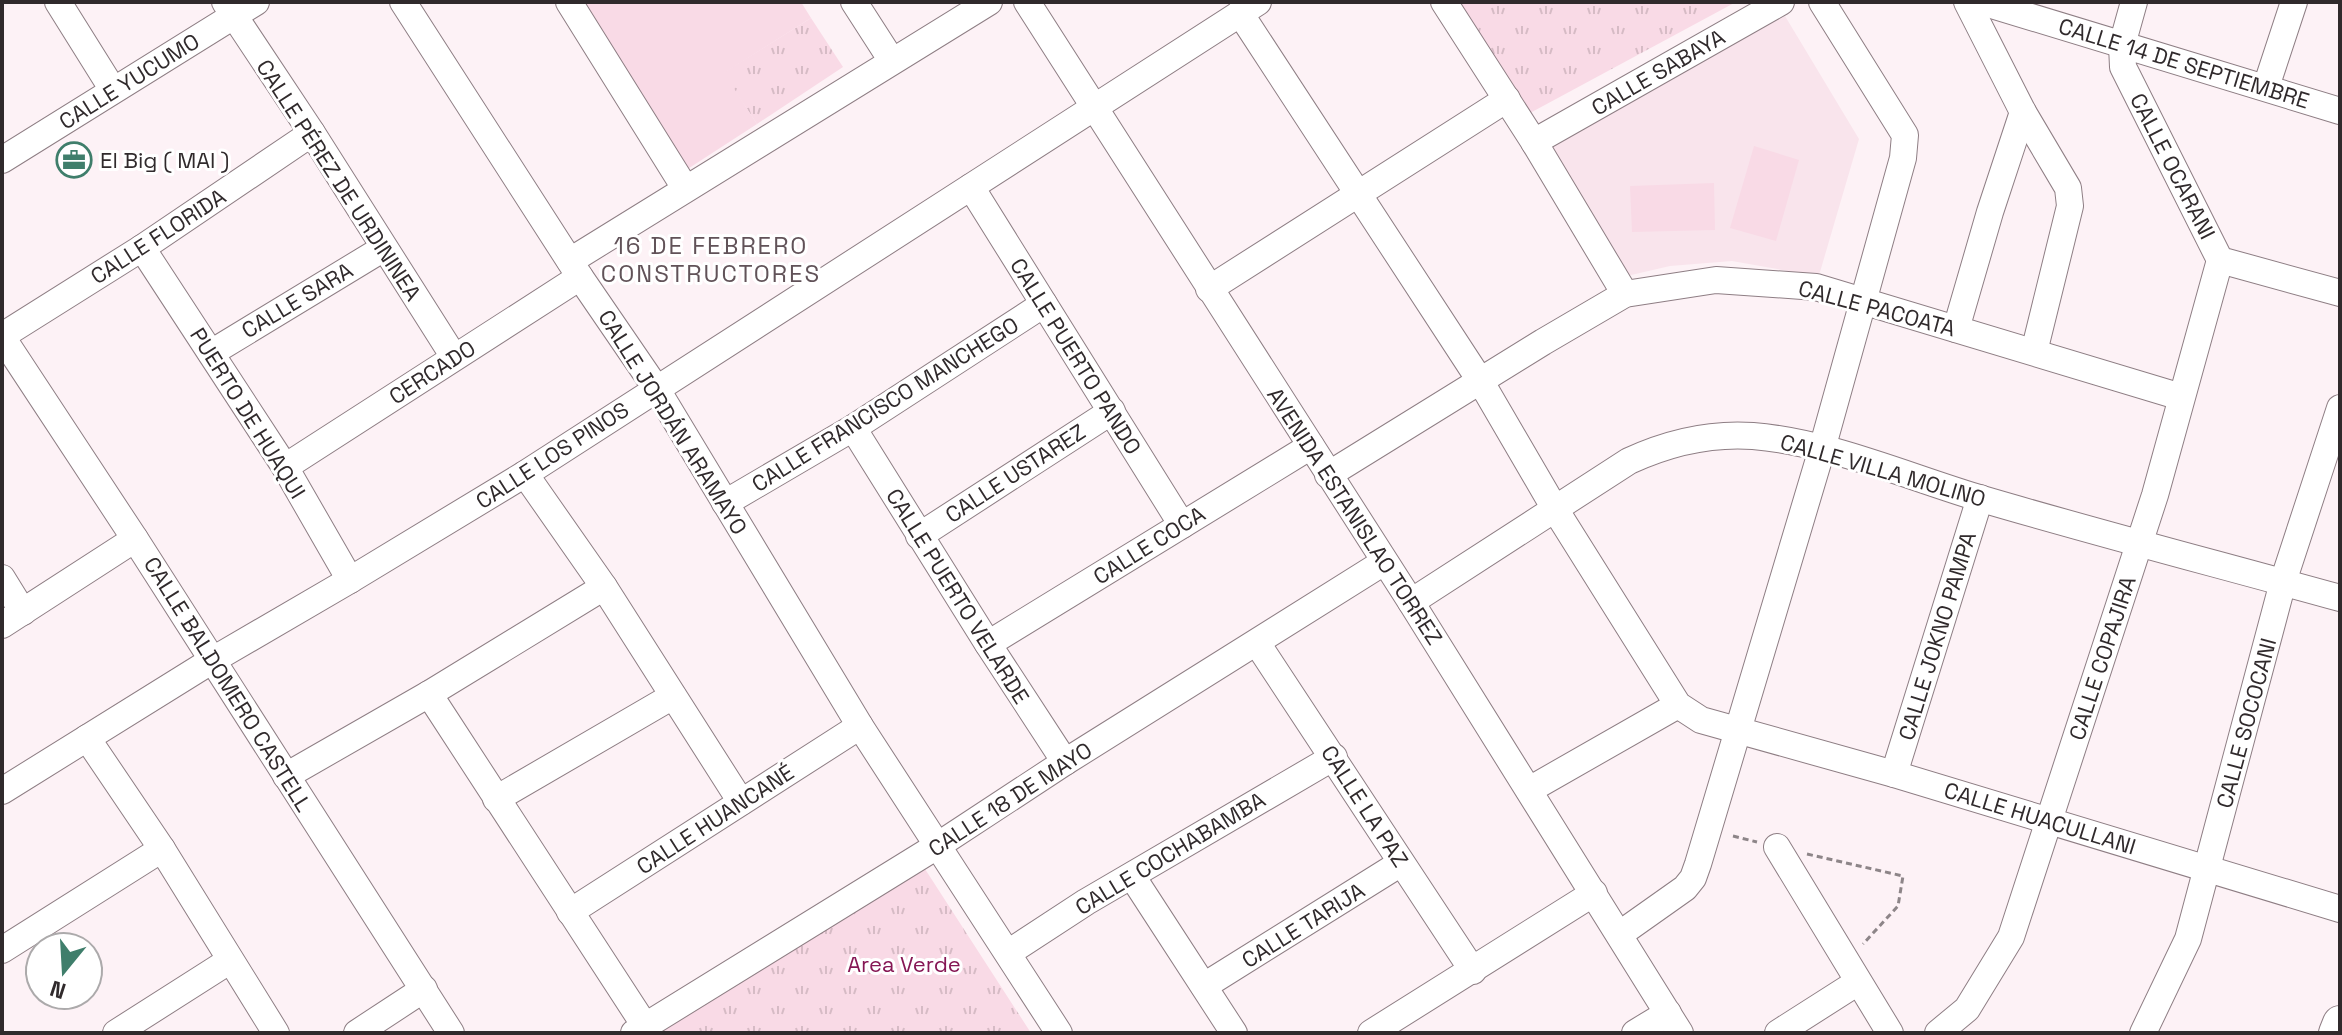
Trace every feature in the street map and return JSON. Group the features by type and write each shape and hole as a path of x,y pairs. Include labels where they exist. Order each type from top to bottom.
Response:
{"main road":[{"path":"2336,1033 2340,1023"}],"street":[{"path":"58,2 113,90"},
{"name":"CALLE YUCUMO","path":"2,160 113,90 229,9 256,2"},
{"name":"CALLE JORDÁN ARAMAYO","path":"403,2 575,269 656,388 860,726 1059,1033"},
{"path":"569,2 685,188"},
{"path":"854,2 892,61"},
{"name":"CERCADO","path":"285,467 454,357 685,188 989,2"},
{"name":"AVENIDA ESTANISLAO TORREZ","path":"1027,2 1411,602 1674,1023"},
{"path":"1444,2 1534,142 1625,294"},
{"name":"CALLE SABAYA","path":"1534,142 1781,2"},
{"path":"1620,934 1674,897 1693,878 1822,449 1903,158 1905,135 1822,2"},
{"path":"1967,2 2023,112 2068,188 2070,206 2034,352"},
{"name":"CALLE 14 DE SEPTIEMBRE","path":"1982,2 2340,111"},
{"path":"2122,45 2134,2"},
{"path":"2266,87 2294,2"},
{"path":"1095,107 1249,8 1356,194 1481,382 1555,509 1678,705 1529,790"},
{"name":"CALLE PÉREZ DE URDININEA","path":"229,9 454,357"},
{"name":"CALLE OCARANI","path":"2122,45 2123,67 2220,260 2340,293"},
{"path":"1209,289 1507,99"},
{"name":"CALLE LOS PINOS","path":"2,791 211,661 525,474 1095,107"},
{"path":"1956,329 2023,112"},
{"name":"CALLE FLORIDA","path":"2,336 142,248 312,133"},
{"name":"CALLE PUERTO PANDO","path":"971,187 1182,525"},
{"name":"PUERTO DE HUAQUI","path":"142,248 285,467 350,580"},
{"name":"CALLE SARA","path":"211,353 384,248"},
{"name":"CALLE COPAJIRA","path":"1938,1033 1967,1009 2011,937 2155,495 2220,260"},
{"name":"CALLE PACOATA","path":"1328,475 1625,294 1716,280 1816,287 2181,397"},
{"name":"CALLE FRANCISCO MANCHEGO","path":"725,503 853,428 1044,304"},
{"name":"CALLE BALDOMERO CASTELL","path":"2,336 451,1033"},
{"name":"CALLE SOCOCANI","path":"2143,1033 2188,939 2283,582 2340,408"},
{"name":"CALLE USTAREZ","path":"919,536 1112,411"},
{"name":"CALLE PUERTO VELARDE","path":"853,428 1065,762"},
{"name":"CALLE VILLA MOLINO","path":"1411,602 1629,461 1660,447 1708,437 1748,436 1776,438 1822,449 2138,544 2340,598"},
{"name":"CALLE COCA","path":"988,644 1311,446"},
{"path":"525,474 604,587 741,802"},
{"name":"CALLE JOKNO PAMPA","path":"1894,774 1980,498"},
{"path":"2,578 13,618 135,539"},
{"name":"CALLE 18 DE MAYO","path":"640,1030 1384,562"},
{"path":"286,776 429,694 604,587"},
{"name":"CALLE LA PAZ","path":"1257,643 1473,971"},
{"path":"429,694 570,912 640,1030"},
{"path":"496,799 673,696"},
{"name":"CALLE HUACULLANI","path":"1678,705 1701,720 1894,774 2340,909"},
{"name":"CALLE HUANCANÉ","path":"570,912 860,726"},
{"path":"87,738 162,849 276,1033"},
{"name":"CALLE COCHABAMBA","path":"1008,953 1086,902 1334,757"},
{"path":"1777,847 1890,1033"},
{"path":"2,950 162,849"},
{"name":"CALLE TARIJA","path":"1204,986 1401,863"},
{"path":"1132,876 1234,1033"},
{"path":"1371,1033 1594,893"},
{"path":"116,1033 229,961"},
{"path":"1778,1033 1852,971"},
{"path":"357,1033 424,989"},
{"path":"1635,1033 1674,1023"}],"path":[{"path":"1733,836 1903,876 1898,906 1852,971"}],"shaded area":[{"path":"1785,16 1859,139 1820,272 1816,276 1732,261 1670,266 1614,279 1537,149"}],"green space":[{"path":"557,2 801,2 811,18 724,73 757,124 683,172"},
{"path":"1453,2 1736,2 1508,125 1437,12"},
{"path":"811,18 843,67 757,124 723,73"},
{"path":"1754,146 1799,160 1776,241 1730,228"},
{"path":"1714,183 1715,230 1632,232 1630,186"},
{"name":"Area Verde","path":"925,869 1031,1033 654,1033 910,872 913,876"}],"place":[{"name":"El Big ( MAI )","path":"74,160"}],"district":[{"name":"16 DE FEBRERO CONSTRUCTORES","path":"711,259"}]}
